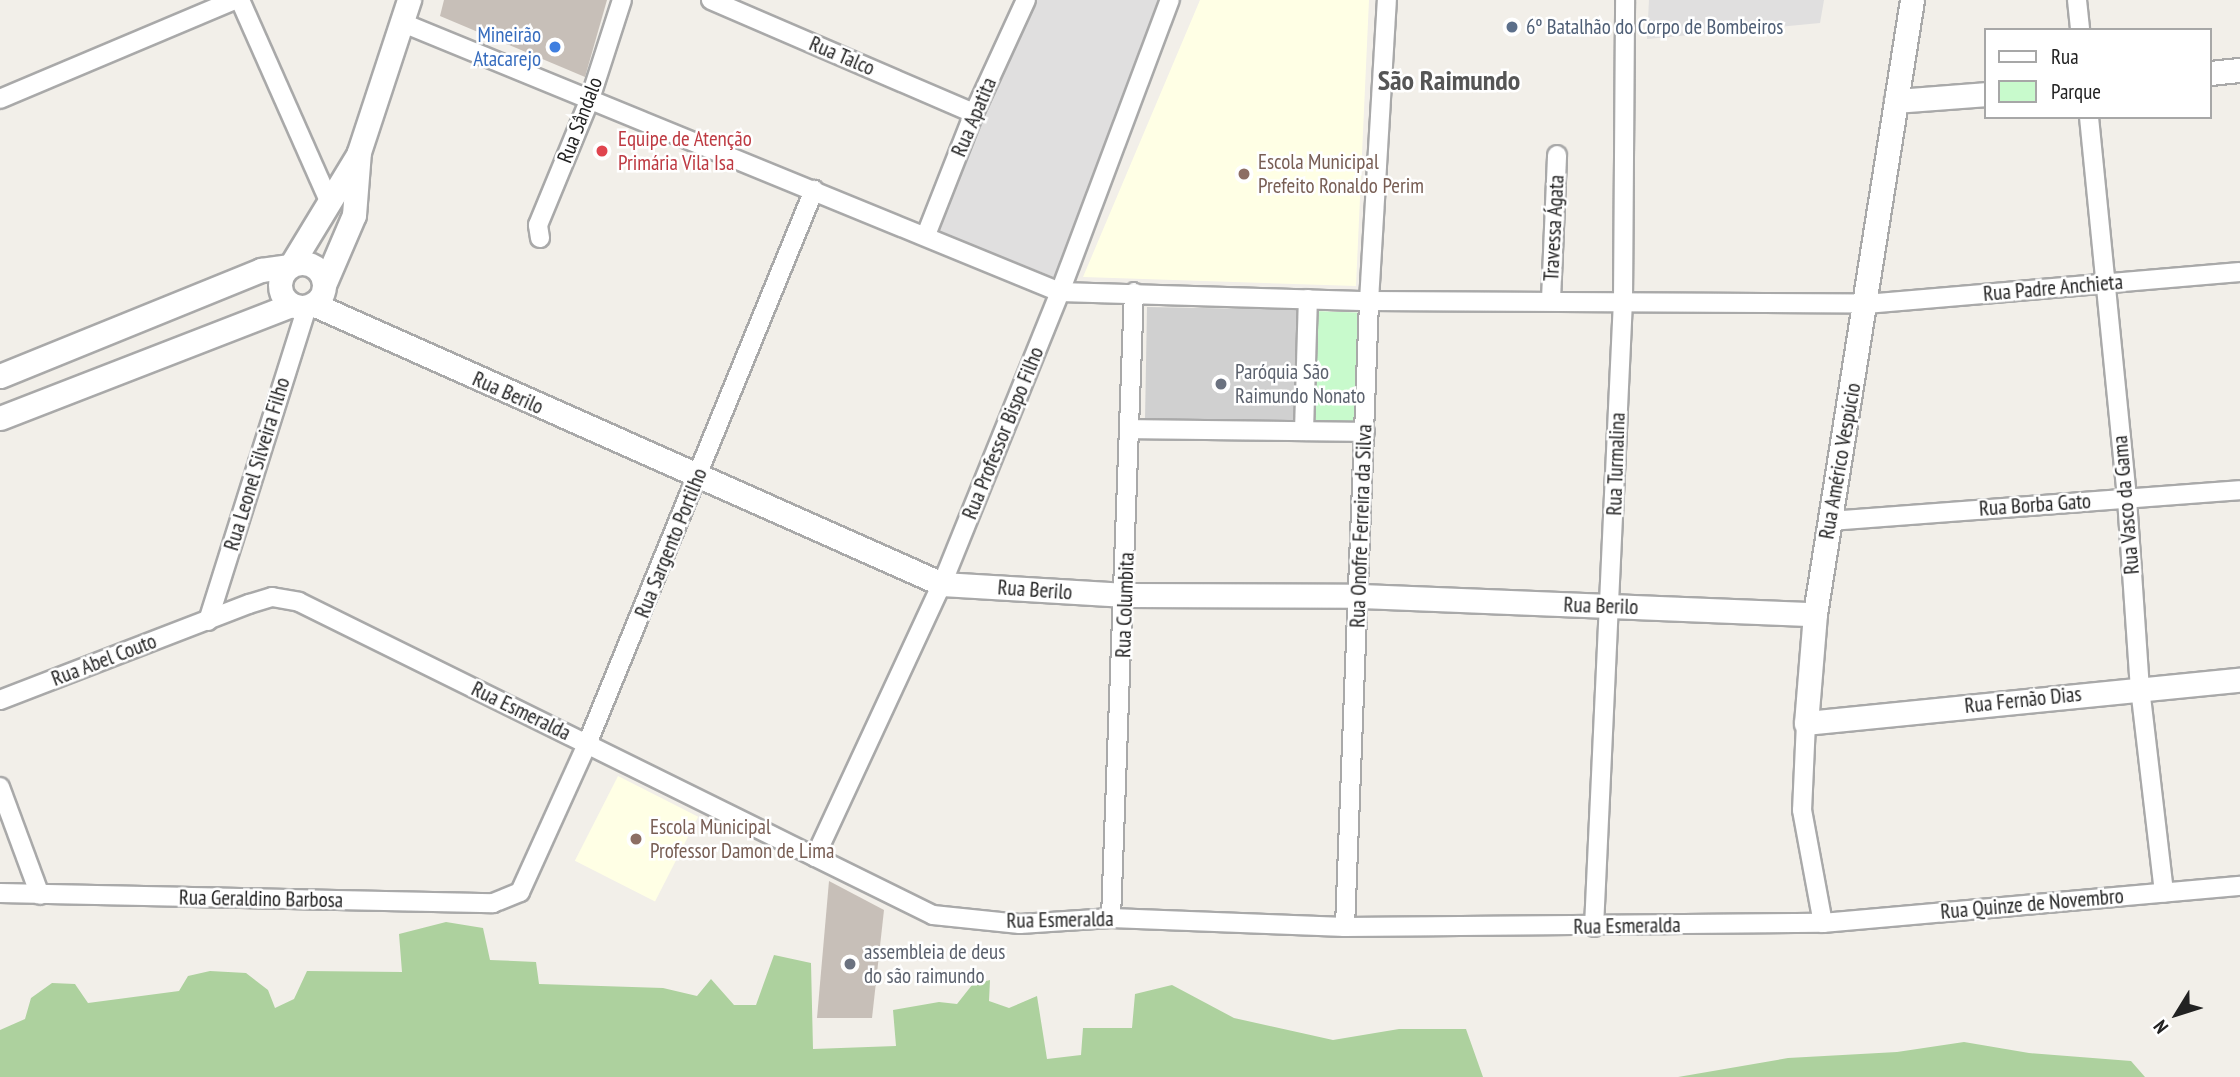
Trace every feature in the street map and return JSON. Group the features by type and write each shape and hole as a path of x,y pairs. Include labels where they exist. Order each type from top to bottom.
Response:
{"street":[{"path":"0,99 233,0"},
{"path":"240,0 328,199"},
{"path":"0,418 309,300 354,215 359,152 409,0"},
{"name":"Rua Sândalo","path":"540,239 538,225 590,99 622,0"},
{"name":"Rua Talco","path":"710,0 974,113"},
{"name":"Rua Apatita","path":"926,235 974,113 1026,0"},
{"name":"Rua Professor Bispo Filho","path":"814,857 942,584 1060,292 1170,0"},
{"name":"Rua Onofre Ferreira da Silva","path":"1345,927 1360,596 1369,301 1387,0"},
{"name":"Rua Turmalina","path":"1594,927 1623,301 1625,0"},
{"name":"Rua Américo Vespúcio","path":"1823,923 1802,810 1815,614 1912,0"},
{"path":"2077,0 2080,28"},
{"path":"403,23 1060,292"},
{"path":"2212,73 2240,69"},
{"path":"1896,101 1984,94"},
{"name":"Rua Vasco da Gama","path":"2089,119 2127,499 2140,688 2164,893"},
{"path":"309,300 280,289 281,275 290,265 359,152"},
{"name":"Travessa Ágata","path":"1550,300 1557,155"},
{"name":"Rua Sargento Portilho","path":"520,892 587,744 814,190"},
{"path":"0,376 261,270 290,265"},
{"name":"Rua Berilo","path":"290,265 313,265 309,300 698,478 942,584 1126,595 1360,596 1815,614"},
{"name":"Rua Padre Anchieta","path":"1060,292 1134,292 1369,301 1866,304 2240,272"},
{"name":"Rua Columbita","path":"1111,918 1126,595 1134,292"},
{"path":"1304,431 1308,299"},
{"name":"Rua Leonel Silveira Filho","path":"208,621 309,300"},
{"path":"82,342 98,379"},
{"path":"1130,429 1365,432"},
{"name":"Rua Borba Gato","path":"1829,521 2240,490"},
{"name":"Rua Esmeralda","path":"208,621 272,597 299,602 933,915 1020,924 1111,918 1345,927 1823,923"},
{"name":"Rua Abel Couto","path":"0,700 208,621"},
{"name":"Rua Fernão Dias","path":"1806,723 2240,680"},
{"path":"0,787 40,895"},
{"name":"Rua Quinze de Novembro","path":"1823,923 2240,886"},
{"name":"Rua Geraldino Barbosa","path":"0,894 493,903 520,892"}],"shaded area":[{"path":"1021,0 1182,0 1059,279 935,230"},
{"name":"Escola Municipal Prefeito Ronaldo Perim","path":"1200,0 1369,0 1356,286 1083,277"},
{"path":"1649,0 1824,0 1820,23 1647,39"},
{"name":"Paróquia São Raimundo Nonato","path":"1147,307 1297,310 1295,423 1145,420"},
{"name":"Escola Municipal Professor Damon de Lima","path":"618,776 698,817 655,902 575,861"}],"green space":[{"path":"1312,311 1364,313 1360,430 1308,428"},
{"path":"446,922 483,928 490,960 536,962 539,984 663,988 697,996 711,979 734,1005 756,1005 774,955 811,963 813,1049 896,1046 893,1010 939,1002 957,1004 972,985 990,980 989,1001 1009,1008 1037,996 1047,1059 1081,1055 1083,1028 1132,1028 1135,994 1172,985 1234,1018 1333,1040 1399,1029 1466,1029 1483,1077 0,1077 0,1030 25,1019 31,998 52,983 75,984 88,1003 179,991 188,976 210,971 246,973 268,990 275,1008 294,999 307,971 402,972 399,934"},
{"path":"1964,1042 2029,1053 2131,1061 2145,1077 1678,1077 1788,1058 1897,1052"}],"building":[{"name":"Mineirão Atacarejo","path":"444,0 607,0 585,77 440,16"},
{"name":"assembleia de deus do são raimundo","path":"829,881 884,910 872,1018 817,1018"}],"place":[{"name":"6º Batalhão do Corpo de Bombeiros","path":"1512,27"},
{"name":"Mineirão Atacarejo","path":"555,47"},
{"name":"Equipe de Atenção Primária Vila Isa","path":"602,151"},
{"name":"Escola Municipal Prefeito Ronaldo Perim","path":"1244,174"},
{"name":"Paróquia São Raimundo Nonato","path":"1221,384"},
{"name":"Escola Municipal Professor Damon de Lima","path":"636,839"},
{"name":"assembleia de deus do são raimundo","path":"850,964"}],"district":[{"name":"São Raimundo","path":"1449,80"}]}
